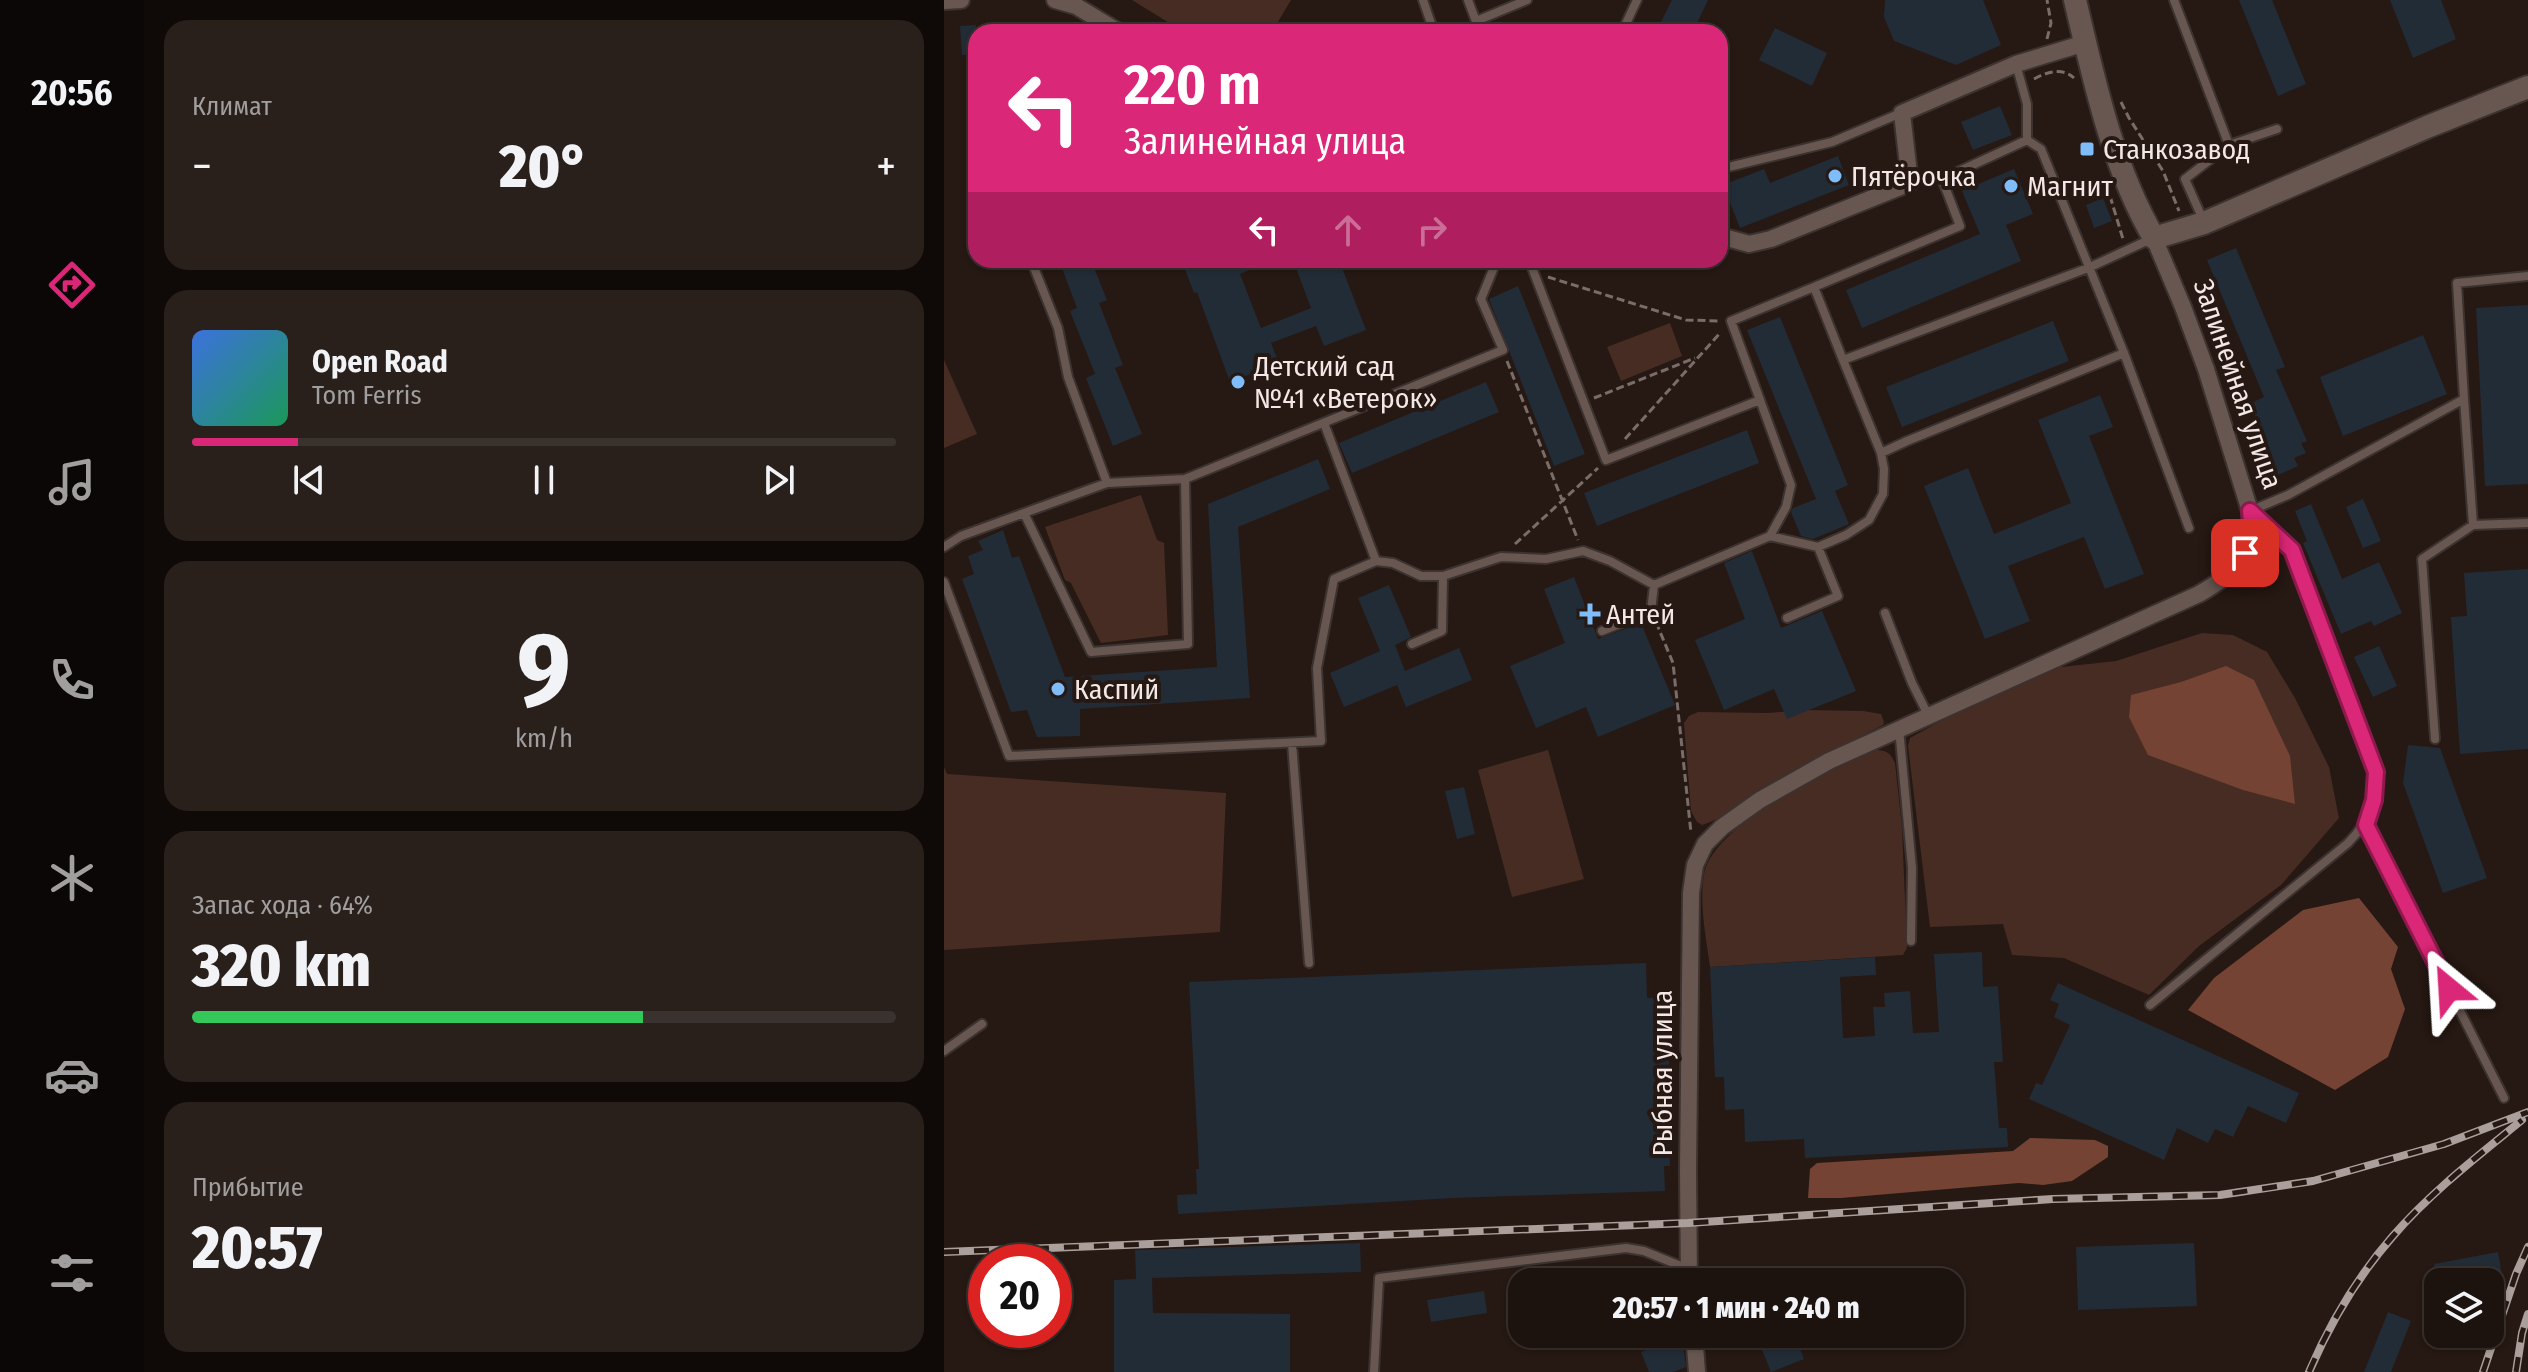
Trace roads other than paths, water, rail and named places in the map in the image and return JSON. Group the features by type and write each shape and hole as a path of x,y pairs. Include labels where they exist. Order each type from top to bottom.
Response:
{"main road":[{"path":"2075,0 2129,191 2154,238 2195,226 2528,87"}],"street":[{"path":"944,1 961,0"},
{"path":"1055,0 1076,6 1106,24"},
{"path":"1728,238 1749,244 1771,239 1910,183 1902,113 2016,64 2085,43"},
{"name":"Залинейная улица","path":"1695,865 1712,835 1829,761 2199,594 2227,576 2245,553 2252,528 2250,511 2206,369 2154,238"},
{"name":"Рыбная улица","path":"1689,1268 1689,978 1691,893 1695,865"},
{"path":"1695,1348 1697,1372"}],"lane":[{"path":"1423,0 1431,24"},
{"path":"1468,0 1477,24"},
{"path":"1476,21 1527,0"},
{"path":"1626,24 1637,0"},
{"path":"2174,0 2229,145"},
{"path":"2016,64 2027,104 2027,140"},
{"path":"1728,167 1832,142 1902,113"},
{"path":"2195,226 2185,179 2229,145 2277,129"},
{"path":"2027,140 2041,149 2124,353 2189,528"},
{"path":"1770,536 1786,507 1791,485 1731,321 1960,226 1942,179 2027,140"},
{"path":"1843,360 2088,268 2154,238"},
{"path":"1034,268 1058,328 1068,377 1107,483"},
{"path":"944,547 961,536 1107,483 1185,479 1503,350 1481,299 1494,268"},
{"path":"1532,268 1606,460 1760,400"},
{"path":"2473,525 2457,283 2528,276"},
{"path":"1654,585 1770,536 1818,547 1846,535 1869,520 1883,494 1881,453 1814,287"},
{"path":"1881,453 2124,353"},
{"path":"2150,1005 2348,843 2366,825 2374,800 2376,772 2292,550 2250,511 2288,495 2464,399"},
{"path":"1324,423 1376,561"},
{"path":"1024,513 1091,652 1188,644 1185,479"},
{"path":"2435,739 2422,559 2473,525 2528,523"},
{"path":"1787,618 1838,596 1818,547"},
{"path":"944,582 1009,756 1321,741 1317,668 1334,579 1376,561 1393,563 1421,576 1443,576 1501,557 1546,559 1583,551 1610,561 1654,585"},
{"path":"1412,644 1442,631 1443,576"},
{"path":"1602,631 1651,611 1654,585"},
{"path":"1885,613 1928,715"},
{"path":"1899,728 1912,868 1911,941"},
{"path":"1292,743 1309,963"},
{"path":"2366,825 2504,1098"},
{"path":"944,1051 982,1024"},
{"path":"1374,1372 1379,1278 1626,1248 1644,1251 1675,1268"}],"railway":[{"path":"944,1252 1688,1223 2053,1199 2220,1195 2313,1181 2444,1144 2528,1112"},
{"path":"2309,1372 2346,1301 2393,1236 2439,1189 2522,1120"},
{"path":"2483,1372 2528,1247"},
{"path":"2516,1372 2528,1314"}],"place":[{"name":"Станкозавод","path":"2087,149"},
{"name":"Пятёрочка","path":"1835,176"},
{"name":"Магнит","path":"2011,186"},
{"name":"Детский сад №41 «Ветерок»","path":"1238,382"},
{"name":"Антей","path":"1590,614"},
{"name":"Каспий","path":"1058,689"}]}
